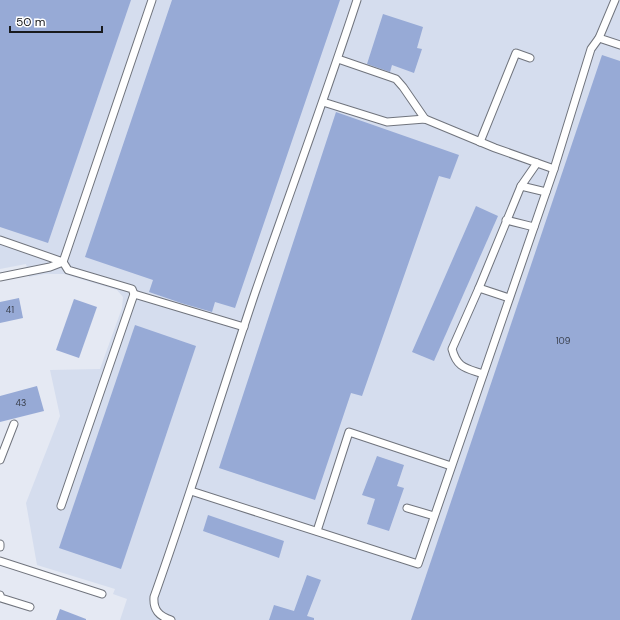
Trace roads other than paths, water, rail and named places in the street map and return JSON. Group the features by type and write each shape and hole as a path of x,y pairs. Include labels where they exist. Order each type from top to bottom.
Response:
{"lane":[{"path":"63,262 152,0"},
{"path":"171,620 159,614 155,607 154,597 192,491 244,327 324,102 357,0"},
{"path":"192,491 418,564 554,169 591,49 599,38 615,0"},
{"path":"599,38 620,44"},
{"path":"480,142 516,53 530,58"},
{"path":"338,59 396,80 403,87 425,119"},
{"path":"324,102 387,122 425,119 480,142 554,169"},
{"path":"483,374 461,366 455,359 452,349 521,186 537,163"},
{"path":"521,186 546,192"},
{"path":"506,220 534,227"},
{"path":"0,240 63,262 68,270 132,289 134,294 61,506"},
{"path":"0,277 50,267 63,262"},
{"path":"479,288 509,298"},
{"path":"134,294 244,327"},
{"path":"0,460 14,424"},
{"path":"316,531 349,432 451,466"},
{"path":"407,508 434,516"},
{"path":"0,561 102,594"},
{"path":"0,595 1,598 30,607"}]}
